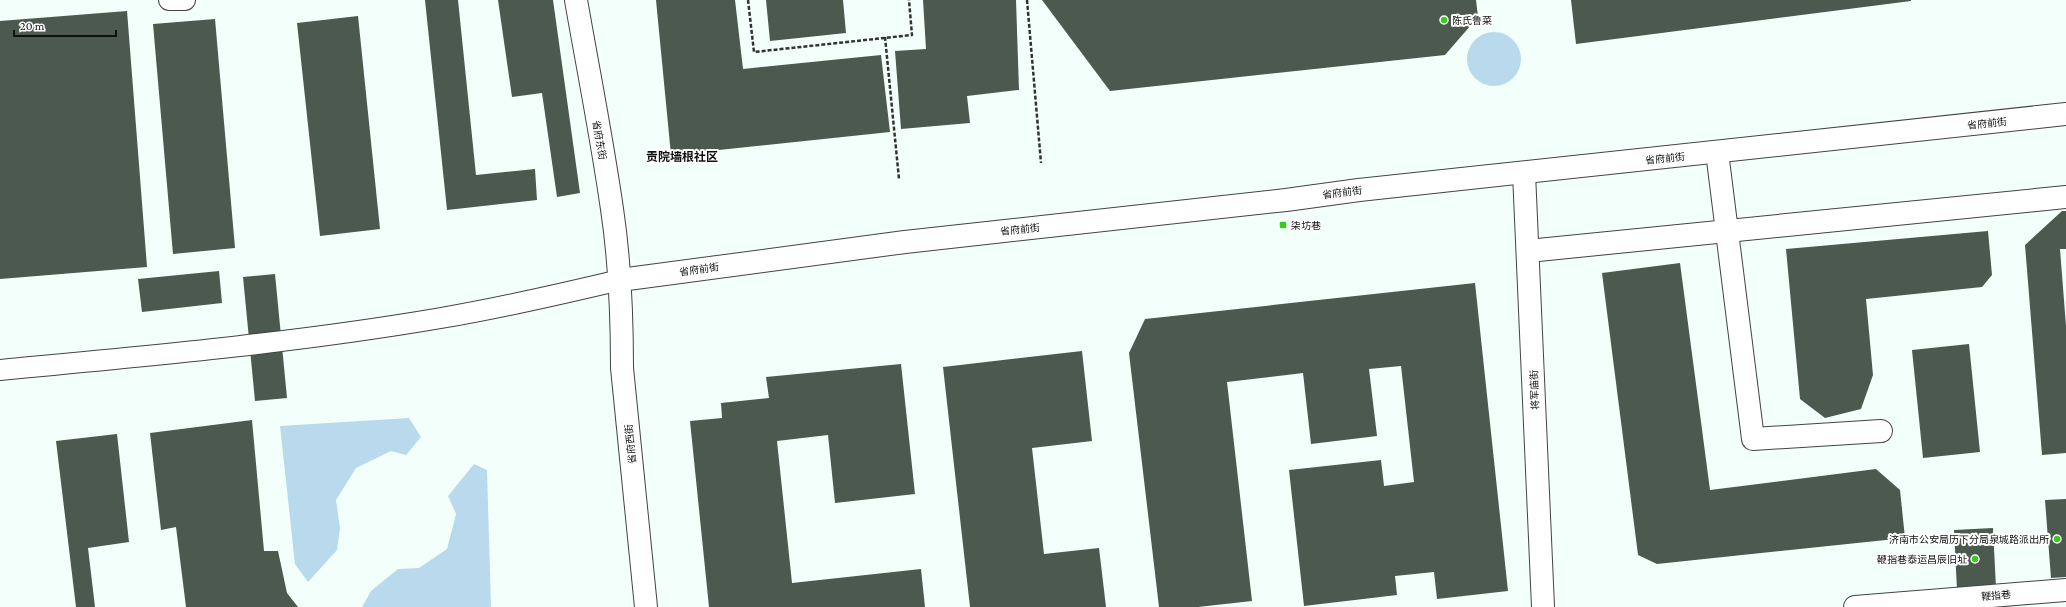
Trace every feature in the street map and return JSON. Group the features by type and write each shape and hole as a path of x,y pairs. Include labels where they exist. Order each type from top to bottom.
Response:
{"street":[{"name":"省府东街","path":"576,0 612,209 620,280"},
{"name":"省府前街","path":"620,280 905,242 1278,201 1359,190 2066,114"},
{"path":"1716,152 1753,439 1881,431"},
{"name":"将军庙街","path":"1524,173 1543,607"},
{"path":"1528,251 2066,197"},
{"name":"省府西街","path":"620,280 623,331 622,368 646,607"},
{"name":"鞭指巷","path":"1855,607 2066,590"}],"lane":[{"path":"168,0 185,0"},
{"path":"0,370 213,350 441,318 519,303 620,280"}],"path":[{"path":"748,0 754,52 912,35 909,0"},
{"path":"1027,0 1042,163"},
{"path":"885,37 899,179"}],"shaded area":[{"path":"1494,32 1504,34 1513,40 1519,49 1521,59 1519,69 1513,78 1504,84 1494,86 1484,84 1475,78 1469,69 1467,59 1469,49 1475,40 1484,34"},
{"path":"409,418 421,437 406,455 391,451 356,468 336,500 340,528 337,550 308,582 295,564 280,426"},
{"path":"474,464 487,470 491,607 362,607 371,591 398,569 419,568 447,549 456,514 448,496"}],"building":[{"path":"425,0 458,0 476,175 535,169 537,200 447,210"},
{"path":"498,0 553,0 580,193 557,197 542,93 512,97"},
{"path":"656,0 735,0 743,69 881,55 890,132 671,155"},
{"path":"766,0 843,0 846,33 770,41"},
{"path":"923,0 1016,0 1019,90 967,96 970,123 901,129 895,51 926,49"},
{"path":"1042,0 1476,0 1478,17 1445,55 1110,91"},
{"path":"1571,0 1911,0 1911,1 1576,44"},
{"path":"127,11 147,267 0,279 0,21"},
{"path":"358,16 380,229 320,236 297,23"},
{"path":"215,19 235,248 173,254 153,24"},
{"path":"2062,211 2066,211 2066,249 2060,249 2066,326 2066,453 2042,455 2025,245"},
{"path":"1988,231 1992,275 1982,287 1866,299 1873,375 1861,409 1825,418 1800,399 1786,249"},
{"path":"1680,263 1710,490 1876,469 1900,490 1905,538 1657,564 1638,555 1602,273"},
{"path":"219,271 222,303 142,312 138,279"},
{"path":"275,274 287,398 255,401 243,277"},
{"path":"1475,283 1508,591 1437,599 1434,572 1395,576 1397,595 1304,606 1289,470 1381,460 1384,486 1414,482 1401,366 1369,369 1377,436 1311,444 1303,373 1227,382 1252,601 1198,607 1159,607 1129,353 1145,319"},
{"path":"1969,344 1980,452 1923,458 1912,350"},
{"path":"1082,351 1092,441 1032,448 1044,554 1099,548 1106,607 970,607 943,367"},
{"path":"901,364 915,494 835,503 828,435 777,441 792,583 921,569 925,607 709,607 690,421 722,418 721,403 769,398 766,377"},
{"path":"252,420 264,551 278,551 287,593 298,607 186,607 176,527 161,530 150,433"},
{"path":"117,434 129,542 88,548 95,607 76,607 56,441"},
{"name":"济南市公安局历下分局泉城路派出所","path":"2066,499 2066,577 2051,578 2045,500"},
{"name":"鞭指巷泰运昌辰旧址","path":"1993,528 1996,588 1957,590 1954,530"}],"place":[{"name":"陈氏鲁菜","path":"1444,20"},
{"name":"柒坊巷","path":"1283,225"},
{"name":"济南市公安局历下分局泉城路派出所","path":"2057,539"},
{"name":"鞭指巷泰运昌辰旧址","path":"1975,559"}],"district":[{"name":"贡院墙根社区","path":"682,157"}]}
